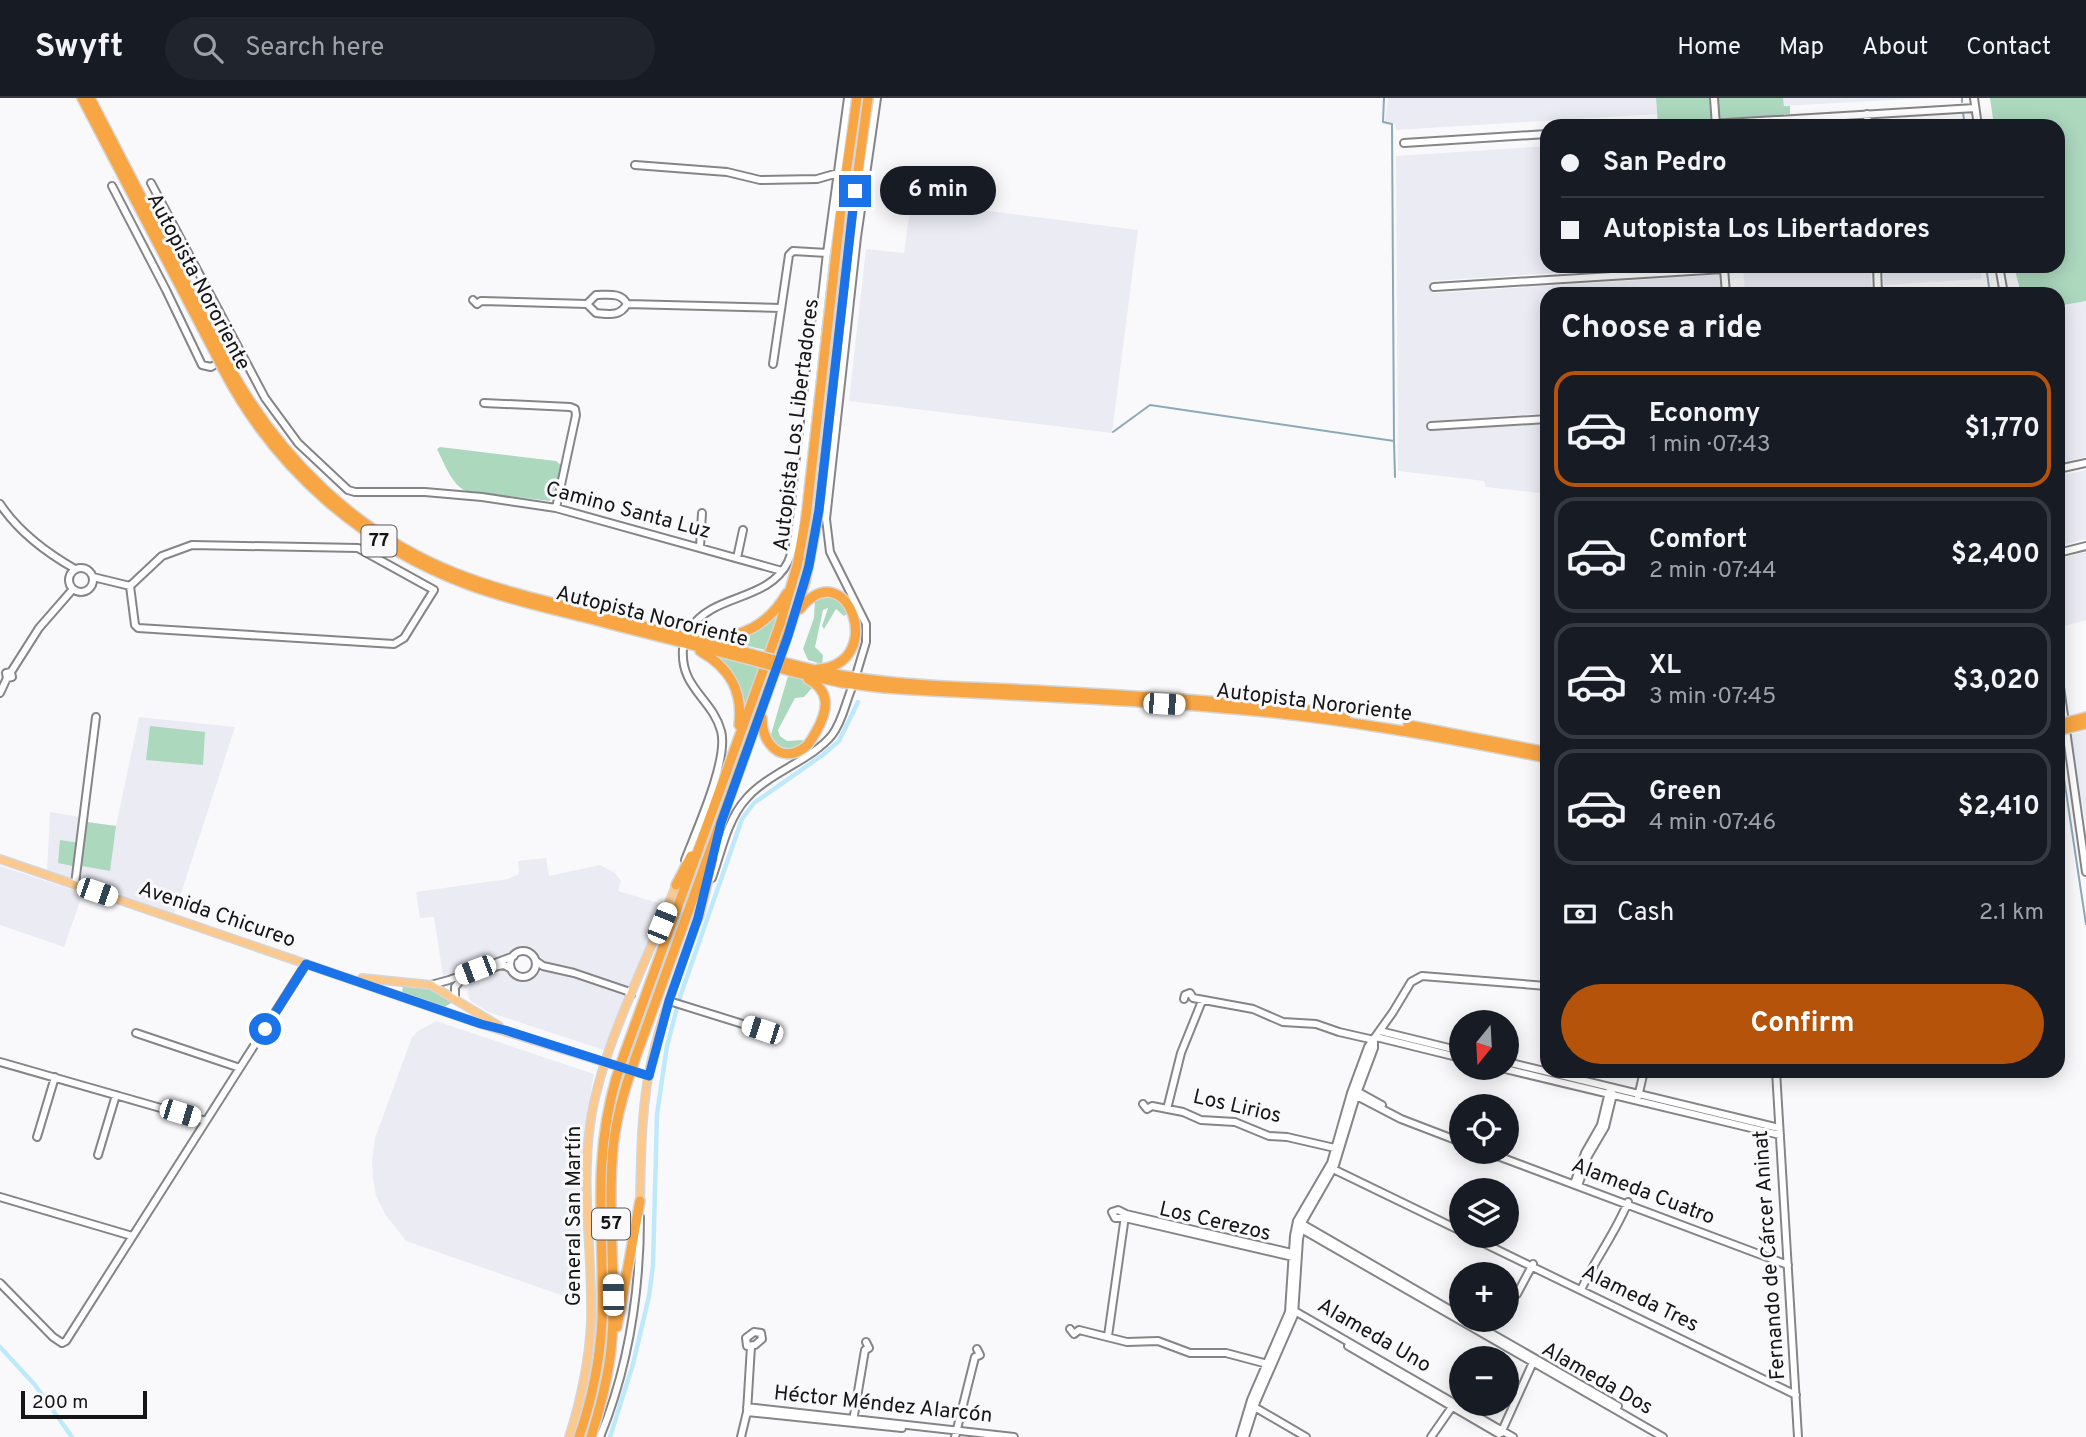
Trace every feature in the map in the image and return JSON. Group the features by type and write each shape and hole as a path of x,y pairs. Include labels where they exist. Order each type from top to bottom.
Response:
{"highway":[{"name":"Autopista Nororiente","path":"82,98 219,353"},
{"name":"Autopista Nororiente","path":"90,98 252,417 292,467 331,505 387,546 432,570 491,593 681,645 750,656"},
{"name":"Autopista Los Libertadores","path":"579,1437 595,1381 600,1342 600,1171 604,1130 624,1055 736,748 794,579 806,517 842,200 857,98"},
{"name":"Autopista Los Libertadores","path":"591,1437 609,1366 613,1305 611,1163 616,1128 626,1083 795,616 809,566 819,510 868,98"},
{"name":"Autopista Nororiente","path":"226,367 257,412 301,467 345,509 397,545 442,568 490,586 691,634 750,656 843,683 884,688 1169,704 1287,714 1411,732 1540,757"},
{"path":"691,634 726,638 756,628 774,611 794,579"},
{"path":"795,616 807,601 825,592 844,598 853,612 853,643 847,657 833,667 808,668"},
{"path":"681,645 710,657 726,670 733,681 741,708 736,748"},
{"name":"Autopista Nororiente","path":"794,668 887,682 1183,698 1295,709 1400,724 1540,751"},
{"path":"763,706 762,732 770,746 788,753 799,751 808,744 825,714 825,698 816,684 794,668"},
{"path":"2065,728 2086,717"},
{"path":"2065,724 2086,724"},
{"path":"676,885 711,817"},
{"path":"698,918 721,823"},
{"path":"609,1366 640,1201"}],"main road":[{"name":"Avenida Chicureo","path":"0,859 444,1011 649,1076"},
{"name":"General San Martín","path":"569,1437 588,1354 591,1308 587,1196 589,1140 594,1103 631,992 676,885"},
{"path":"640,1201 642,1123 649,1076 669,1001 698,918"},
{"name":"Avenida Chicureo","path":"343,976 431,985 505,1030"},
{"path":"402,996 400,988 407,982"},
{"path":"444,1011 452,1009 455,999"}],"street":[{"path":"691,634 709,609 762,588 782,571 790,557 796,528 827,253 848,98"},
{"path":"857,672 866,642 866,624 832,558 826,532 846,343 877,98"},
{"path":"1714,98 1715,119"},
{"path":"1974,98 1977,119"},
{"path":"1798,119 1975,108"},
{"path":"1867,114 1867,119"},
{"path":"1404,143 1540,134"},
{"path":"635,165 727,172 760,180 817,179 838,173"},
{"path":"112,186 202,365 211,367 239,351 151,183"},
{"path":"773,364 790,253 827,253"},
{"path":"1434,286 1632,273"},
{"path":"587,304 594,295 607,295 621,296 627,304"},
{"path":"481,301 587,304 596,313 615,314 621,312 627,304"},
{"path":"627,304 781,308"},
{"name":"Camino Santa Luz","path":"239,351 280,420 305,450 353,492 425,492 556,508 782,571"},
{"path":"484,403 575,409 569,457 556,508"},
{"path":"1432,426 1540,419"},
{"path":"2065,468 2086,463"},
{"path":"0,504 32,539 75,569 86,569 93,577 130,586"},
{"path":"700,547 702,513"},
{"path":"737,558 743,530"},
{"path":"204,545 358,548 433,590 407,634 398,643 139,629 135,625 130,586 153,563 168,553 185,546 204,545"},
{"path":"2065,551 2086,546"},
{"path":"75,569 69,578 72,589 78,592 86,591 92,585 93,577"},
{"path":"0,693 6,673 72,589"},
{"name":"General San Martín","path":"676,885 719,768 723,746 717,720 687,677 681,645"},
{"path":"698,918 725,840 740,807 761,786 828,739 838,724 850,690"},
{"path":"75,884 96,717"},
{"path":"2065,723 2086,872"},
{"path":"431,985 526,951 546,967 631,992"},
{"path":"511,969 514,956"},
{"path":"534,971 536,961"},
{"path":"0,1283 53,1337 64,1343 306,964"},
{"path":"455,999 458,982 498,966 504,965 521,977 546,967"},
{"path":"1240,1437 1292,1311 1299,1225 1332,1166 1354,1093 1374,1048 1376,1036 1411,982 1419,977 1540,986"},
{"path":"1193,999 1249,1008 1283,1022 1317,1024 1339,1032 1449,1049"},
{"path":"669,1001 762,1030"},
{"name":"Los Lirios","path":"1167,1109 1181,1053 1202,1001"},
{"path":"136,1032 240,1068"},
{"path":"1376,1036 1449,1055"},
{"path":"0,1062 206,1121"},
{"path":"1519,1065 1540,1071"},
{"path":"1519,1072 1540,1076"},
{"path":"37,1137 55,1077"},
{"path":"1550,1078 1780,1132"},
{"path":"1565,1078 1612,1091"},
{"path":"1638,1097 1642,1078"},
{"name":"Fernando de Cárcer Aninat","path":"1776,1078 1798,1437"},
{"path":"1577,1183 1586,1149 1602,1121 1612,1091"},
{"path":"1354,1093 1401,1119 1449,1136"},
{"path":"98,1155 116,1094"},
{"name":"Los Lirios","path":"1152,1106 1201,1120 1235,1122 1269,1136 1287,1137 1338,1149"},
{"name":"Alameda Cuatro","path":"1519,1160 1788,1262"},
{"name":"Alameda Cuatro","path":"1519,1163 1577,1183"},
{"path":"1332,1166 1449,1223"},
{"path":"0,1196 134,1234"},
{"path":"602,1437 625,1364 636,1307 640,1201"},
{"path":"1582,1288 1595,1259 1614,1234 1628,1202"},
{"name":"Los Cerezos","path":"1108,1336 1122,1216 1296,1256"},
{"path":"1299,1225 1449,1309"},
{"name":"Alameda Dos","path":"1299,1225 1449,1308"},
{"name":"Alameda Tres","path":"1496,1248 1796,1393"},
{"name":"Alameda Tres","path":"1502,1248 1532,1264"},
{"path":"1519,1290 1532,1264"},
{"name":"Alameda Uno","path":"1292,1311 1449,1403"},
{"path":"1079,1330 1128,1342 1158,1341 1190,1353 1226,1353 1270,1364"},
{"name":"Alameda Dos","path":"1490,1332 1663,1437"},
{"path":"741,1437 747,1410 751,1346"},
{"path":"853,1420 865,1350"},
{"path":"956,1433 975,1357"},
{"path":"1502,1434 1534,1360"},
{"name":"Alameda Dos","path":"1534,1360 1671,1437"},
{"path":"1245,1437 1252,1405"},
{"path":"1252,1405 1306,1437"},
{"name":"Héctor Méndez Alarcón","path":"747,1410 986,1437"},
{"path":"1434,1437 1449,1415"},
{"name":"Alameda Uno","path":"1472,1416 1502,1434 1513,1437"},
{"name":"Héctor Méndez Alarcón","path":"956,1433 1014,1437"}],"shaded area":[{"path":"1388,98 1656,98 1657,114 1540,119 1540,121 1396,130 1395,124 1385,122"},
{"path":"1783,98 1927,98 1784,106"},
{"path":"1540,146 1540,273 1554,273 1432,281 1433,293 1721,275 1722,287 1540,287 1540,413 1428,421 1429,430 1540,424 1540,493 1486,487 1484,481 1398,471 1396,156"},
{"path":"911,201 1138,230 1112,433 849,401 866,249 904,253"},
{"path":"1744,273 1870,273 1872,287 1744,287"},
{"path":"1883,273 1981,273 1982,279 1884,285"},
{"path":"2086,301 2086,457 2065,462 2065,305"},
{"path":"2086,470 2086,539 2065,544 2065,474"},
{"path":"2086,552 2086,620 2065,626 2065,557"},
{"path":"139,717 235,727 174,915 47,871 50,812 86,818 87,822 116,826"},
{"path":"2086,731 2086,824 2069,735"},
{"path":"546,858 549,876 600,865 615,873 621,881 618,891 662,904 633,984 629,987 585,972 545,963 534,953 522,949 443,976 434,917 420,918 416,892 508,879 519,874 518,861"},
{"path":"0,866 83,893 64,947 0,925"},
{"path":"503,970 522,981 533,979 542,971 568,976 625,996 604,1050 488,1012 470,1000 467,993 471,982"},
{"path":"436,1021 594,1074 584,1129 581,1179 581,1302 406,1241 385,1214 376,1196 373,1179 375,1138 412,1037"}],"green space":[{"path":"1656,98 1783,98 1784,106 1790,106 1790,114 1784,114 1784,119 1658,119"},
{"path":"1990,98 2086,98 2086,301 2065,305 2065,287 2019,287 2016,273 2065,273 2065,119 1993,119"},
{"path":"440,447 556,461 562,466 550,501 466,491 449,473 437,449"},
{"path":"827,595 843,602 848,613 844,616 836,609 824,629 822,626 828,608 823,610 815,647 823,655 822,664 808,660 803,649 814,618 815,600"},
{"path":"783,603 765,650 726,641 727,640"},
{"path":"713,653 759,667 741,721 742,706"},
{"path":"788,676 804,680 812,688 804,697 795,698 778,730 780,736 787,741 803,740 799,747 790,749 779,747 770,738"},
{"path":"150,726 205,732 203,765 146,760"},
{"path":"87,822 116,826 110,871 82,866"},
{"path":"60,840 80,843 77,867 58,863"},
{"path":"406,984 425,985 451,999 451,1003 443,1008 402,993"}],"waterway":[{"path":"1384,98 1383,122 1392,124 1394,441"},
{"path":"1963,113 1964,119"},
{"path":"1987,273 1989,287"},
{"path":"1113,432 1150,405 1394,441 1395,477"},
{"path":"610,1437 633,1364 649,1296 653,1265 657,1114 667,1046 680,997 742,819 754,803 839,741 858,702"},
{"path":"2065,785 2086,924"},
{"path":"0,1347 35,1385 72,1437"}],"route":[{"path":"265,1029 306,964 481,1024 649,1076 654,1048 698,918 721,823 788,636 809,566 819,510 855,191"}]}
